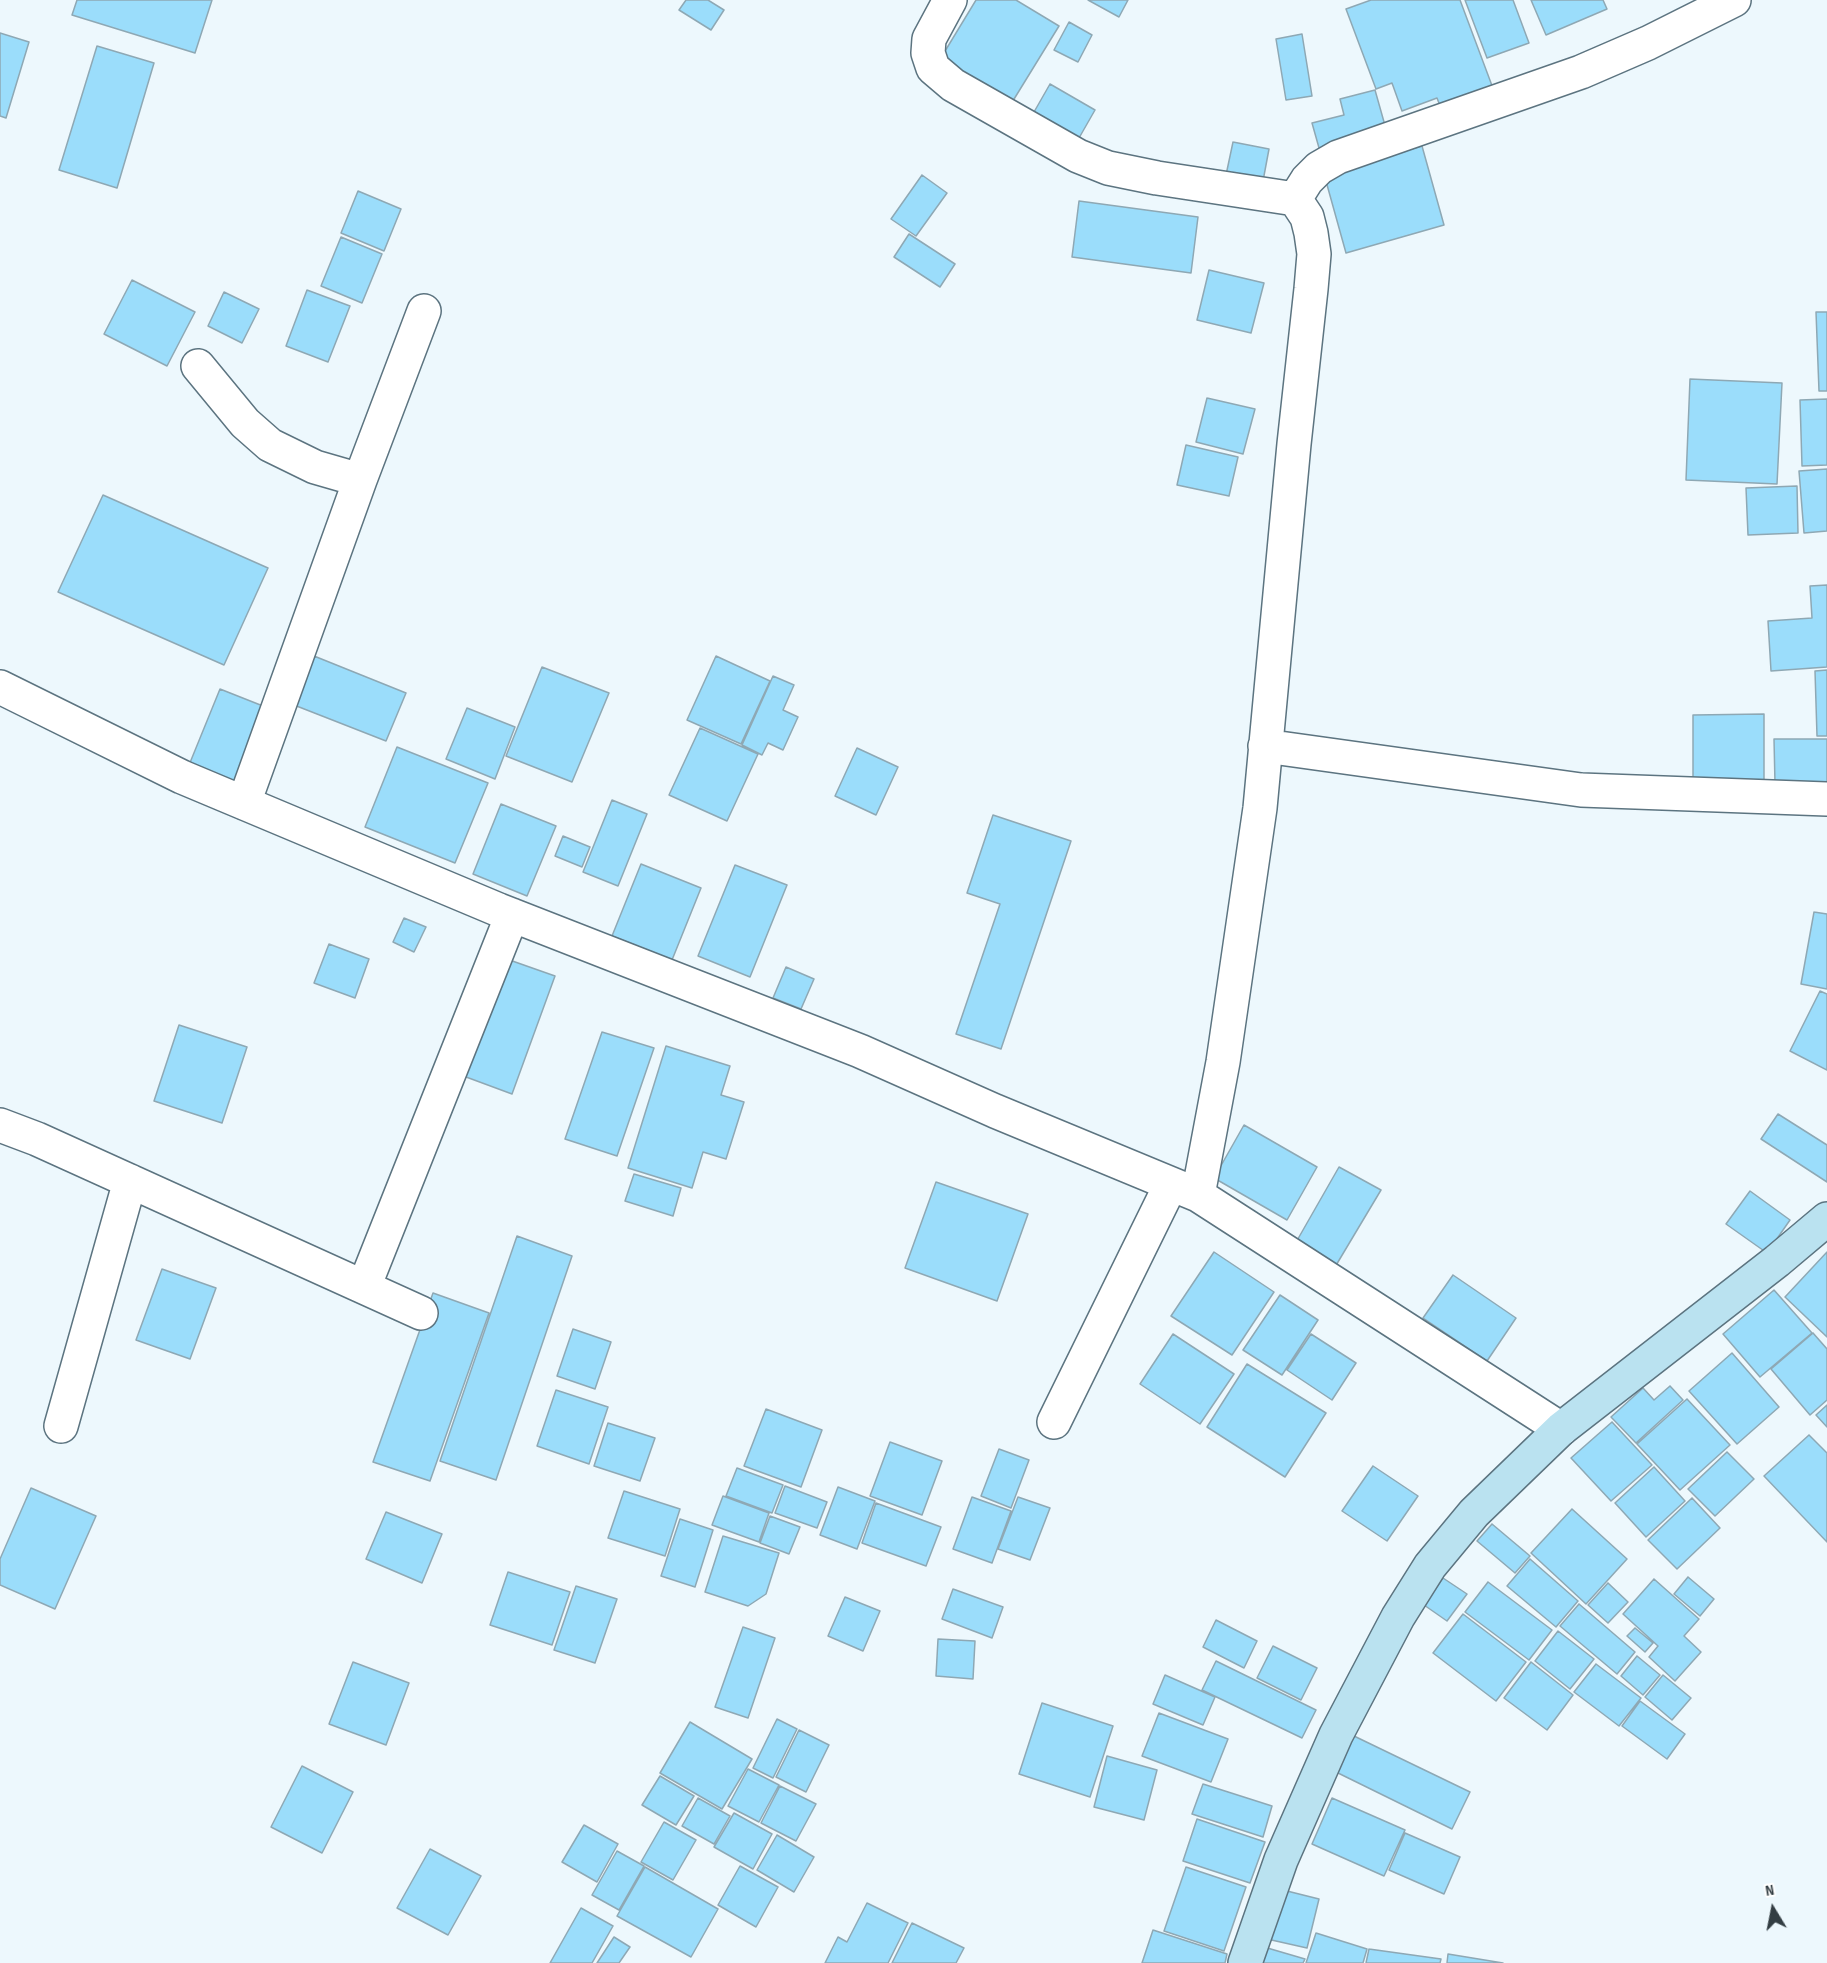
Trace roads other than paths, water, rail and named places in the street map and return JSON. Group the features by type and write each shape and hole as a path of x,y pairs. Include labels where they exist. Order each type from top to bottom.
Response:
{"street":[{"path":"950,0 929,39 928,53 933,68 954,85 1078,156 1108,168 1295,199 1307,217 1314,254 1260,808 1223,1062 1184,1190 1054,1422"},
{"path":"1295,199 1307,180 1319,168 1338,157 1581,72 1648,43 1734,0"},
{"path":"244,803 360,480 424,311"},
{"path":"198,366 245,423 270,446 315,467 360,480"},
{"path":"0,687 182,777 512,915 860,1051 995,1111 1184,1190 1561,1428"},
{"path":"1266,746 1581,790 1827,799"},
{"path":"363,1287 512,915"},
{"path":"0,1125 37,1139 421,1313"},
{"path":"61,1426 130,1181"},
{"path":"1245,1963 1281,1860 1336,1736 1398,1617 1430,1566 1474,1513 1561,1428 1777,1261 1827,1219"}]}
